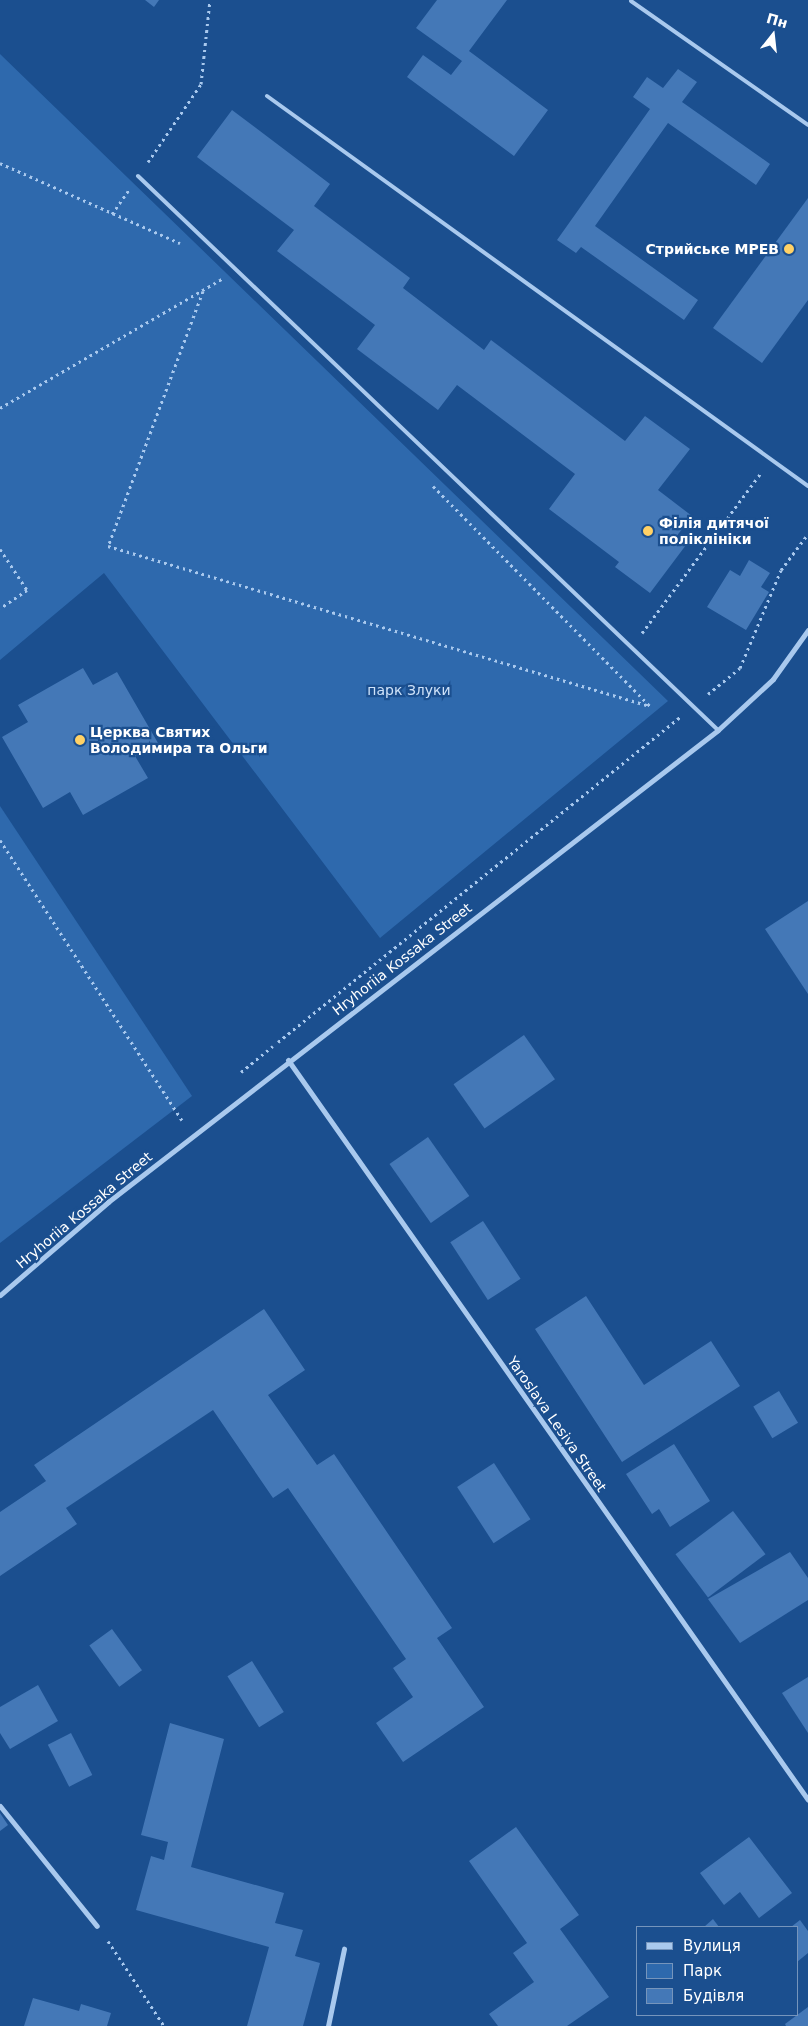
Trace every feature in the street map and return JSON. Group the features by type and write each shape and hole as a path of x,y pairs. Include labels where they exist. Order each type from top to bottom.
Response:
{"street":[{"name":"Hryhoriia Kossaka Street","path":"0,1295 108,1202 288,1060 718,730 773,679 808,630"},
{"name":"Yaroslava Lesiva Street","path":"288,1060 808,1800"},
{"path":"0,1806 98,1926"},
{"path":"328,2026 344,1949"}],"lane":[{"path":"631,1 808,125"},
{"path":"267,96 808,486"},
{"path":"138,176 718,730"}],"path":[{"path":"112,214 201,84 210,0"},
{"path":"0,164 191,248"},
{"path":"0,408 226,277 219,271"},
{"path":"203,291 108,546 650,706 428,481"},
{"path":"631,648 771,459"},
{"path":"236,1076 740,668 781,570 808,534"},
{"path":"0,549 27,590 0,608"},
{"path":"0,840 182,1120"},
{"path":"174,1126 190,1114"},
{"path":"98,1926 164,2026"}],"green space":[{"name":"парк Злуки","path":"0,54 668,701 380,938 104,573 0,660"},
{"path":"0,806 192,1096 0,1243"}],"building":[{"path":"145,0 159,0 154,7"},
{"path":"437,0 507,0 469,51 548,110 514,156 407,77 423,55 451,75 462,61 416,28"},
{"path":"678,69 697,82 682,102 770,164 756,185 668,123 595,226 698,300 684,320 581,247 576,253 557,240 650,109 633,97 647,77 663,88"},
{"path":"232,110 330,184 314,206 410,278 403,288 484,350 491,340 625,441 645,416 690,449 658,490 692,516 676,537 686,545 650,593 615,567 619,562 549,509 575,474 457,385 438,410 357,349 375,325 277,251 294,230 197,157"},
{"name":"Стрийське МРЕВ","path":"808,198 808,300 762,363 713,328"},
{"path":"749,560 770,573 761,587 769,592 746,630 707,607 730,570 740,576"},
{"name":"Церква Святих Володимира та Ольги","path":"83,668 93,685 117,672 158,743 135,756 148,778 83,815 70,792 43,808 2,737 28,722 18,705"},
{"path":"808,901 808,994 765,929"},
{"path":"524,1035 555,1079 485,1129 454,1084"},
{"path":"428,1137 469,1196 431,1223 389,1164"},
{"path":"483,1221 521,1279 488,1300 450,1242"},
{"path":"586,1296 644,1385 711,1341 740,1386 622,1462 535,1329"},
{"path":"264,1309 305,1370 268,1395 317,1465 334,1454 452,1628 437,1638 484,1707 403,1762 376,1723 413,1697 393,1668 406,1659 288,1488 273,1498 213,1410 66,1508 77,1524 0,1576 0,1512 46,1481 34,1465"},
{"path":"779,1391 798,1423 772,1438 753,1406"},
{"path":"674,1444 710,1501 670,1527 659,1509 652,1514 626,1474"},
{"path":"494,1463 530,1519 494,1543 457,1487"},
{"path":"733,1511 765,1554 708,1597 675,1554"},
{"path":"790,1552 808,1578 808,1600 740,1643 708,1599"},
{"path":"112,1629 142,1670 119,1687 89,1645"},
{"path":"252,1661 284,1712 259,1727 227,1676"},
{"path":"808,1677 808,1733 782,1693"},
{"path":"38,1685 58,1721 10,1749 0,1733 0,1707"},
{"path":"170,1723 224,1739 191,1867 284,1893 275,1923 303,1930 295,1956 320,1963 303,2026 247,2026 269,1947 136,1910 151,1856 164,1860 168,1842 141,1835"},
{"path":"71,1733 92,1775 69,1787 48,1745"},
{"path":"0,1813 8,1825 0,1831"},
{"path":"516,1827 579,1915 560,1929 609,1997 567,2026 498,2026 489,2014 534,1982 513,1953 527,1943 469,1861"},
{"path":"749,1837 792,1893 759,1918 740,1892 724,1905 700,1873"},
{"path":"713,1919 718,1926 705,1926"},
{"path":"800,1920 808,1931 808,1953 798,1961 798,1926 792,1926"},
{"path":"33,1998 79,2011 81,2004 111,2013 107,2026 24,2026"},
{"path":"808,2007 808,2026 786,2026 785,2024"}],"place":[{"name":"Стрийське МРЕВ","path":"789,249"},
{"name":"Філія дитячої поліклініки","path":"648,531"},
{"name":"Церква Святих Володимира та Ольги","path":"80,740"}]}
